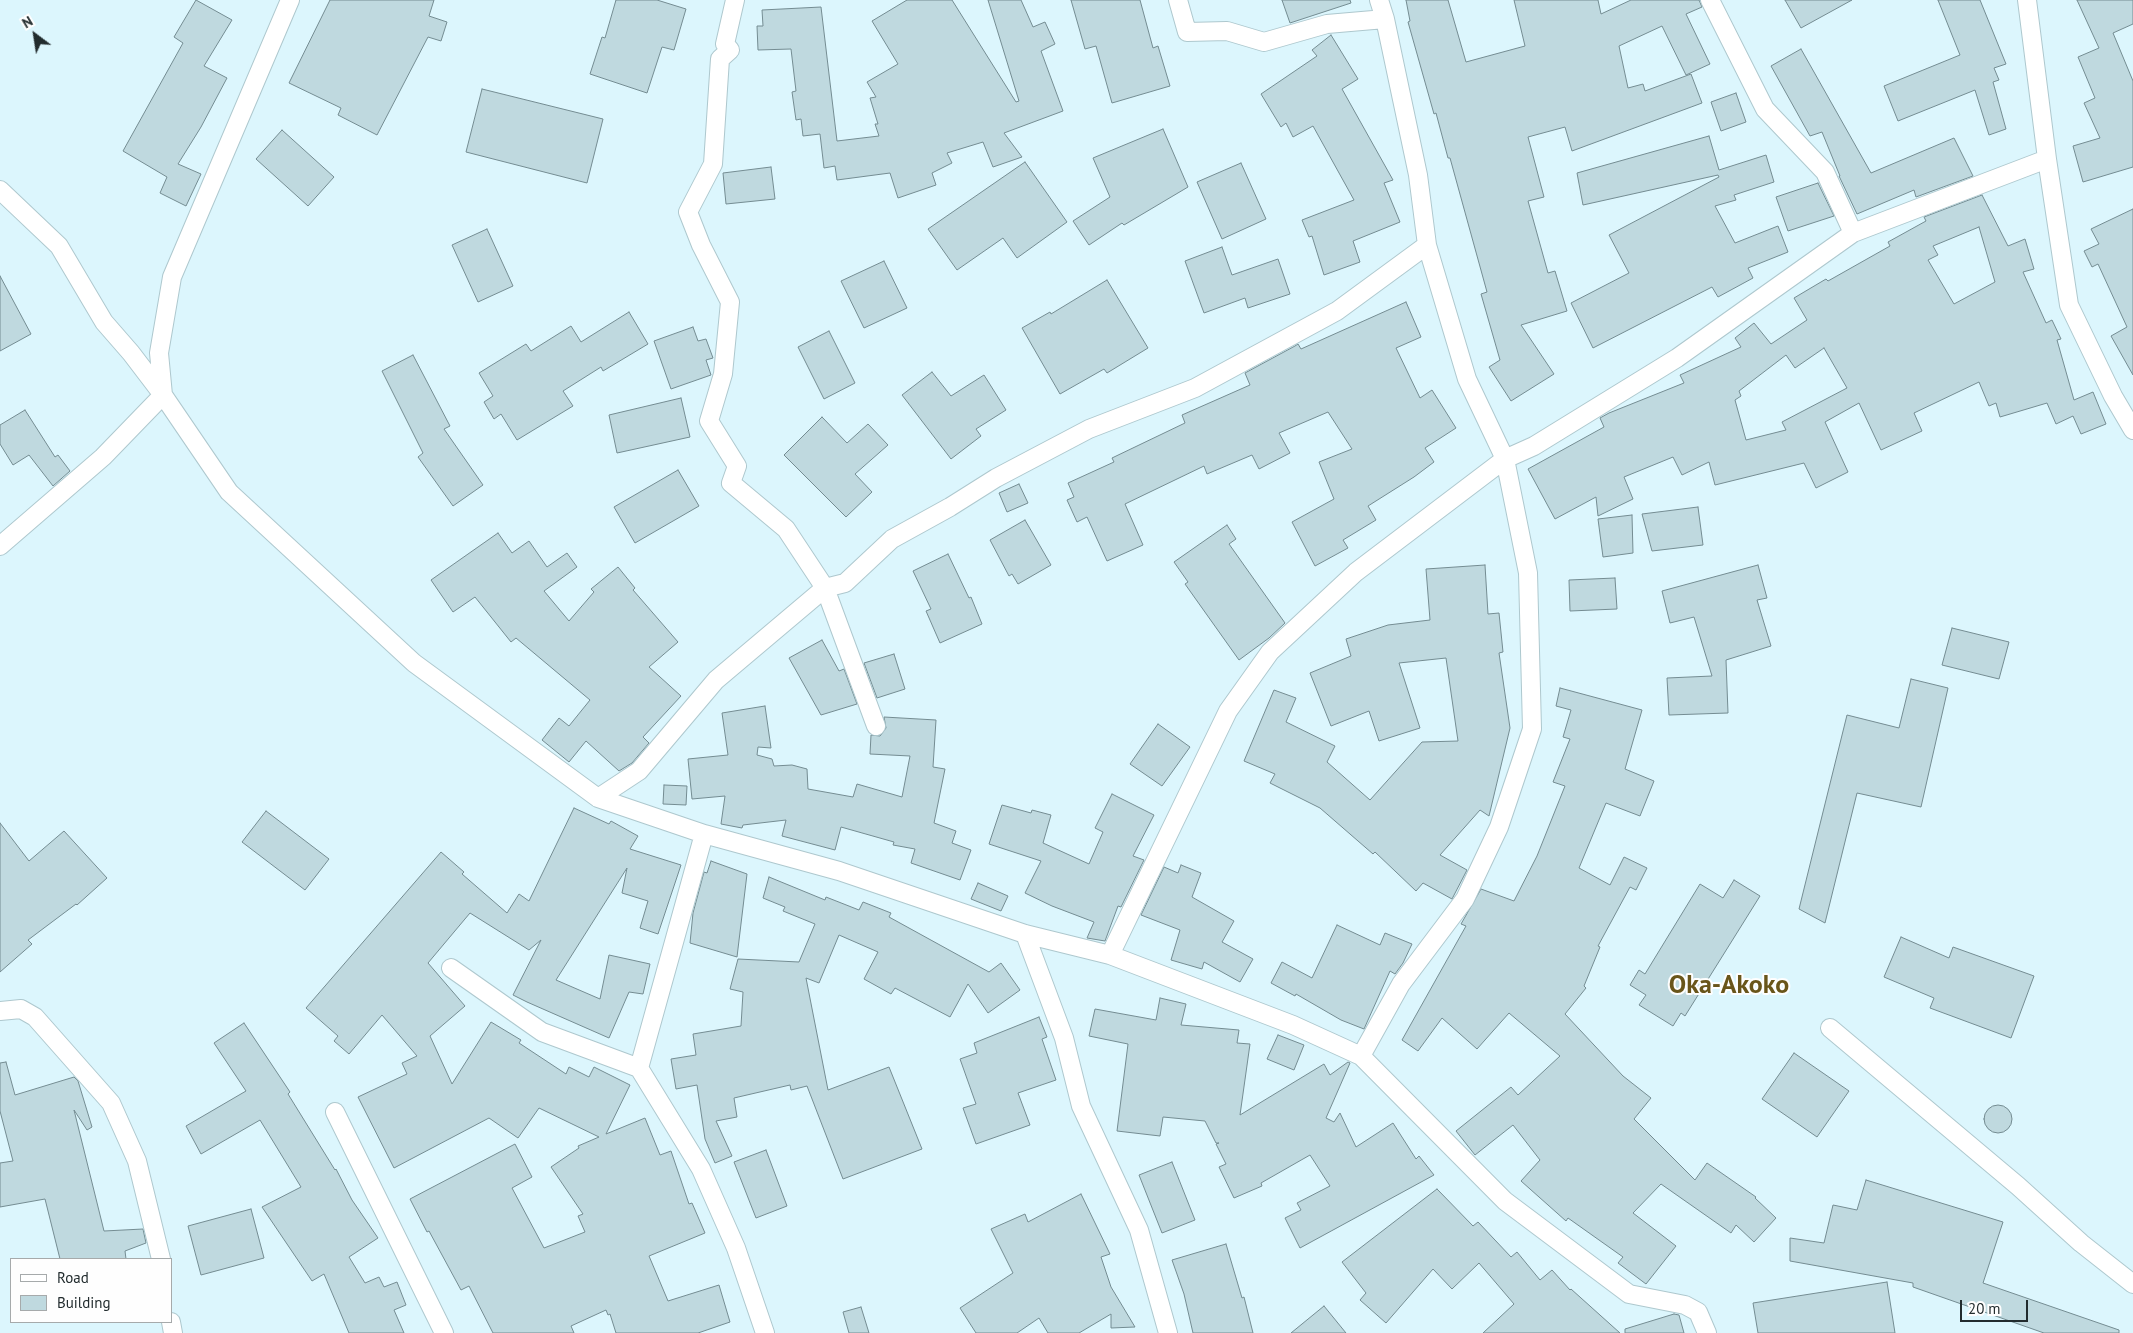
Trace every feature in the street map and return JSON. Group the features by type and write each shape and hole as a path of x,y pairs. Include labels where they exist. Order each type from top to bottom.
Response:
{"street":[{"path":"0,546 103,457 163,395 159,353 172,277 290,0"},
{"path":"735,0 726,44 730,50 720,59 713,164 688,212 701,246 730,302 723,374 709,421 737,466 731,483 786,529 825,588 876,726"},
{"path":"1178,0 1187,32 1227,31 1264,42 1328,24 1385,18"},
{"path":"1361,1056 1401,984 1465,899 1499,827 1532,729 1528,573 1505,459 1467,379 1427,245 1418,175 1385,18 1379,0"},
{"path":"1710,0 1766,109 1826,172 1853,233"},
{"path":"2027,0 2047,159 2069,305 2113,396 2133,430"},
{"path":"1110,955 1228,710 1270,652 1356,572 1505,459 1534,446 1677,358 1853,233 2047,159"},
{"path":"0,190 59,246 104,322 131,353 163,395 229,492 414,664 598,798 704,834 839,871 1025,934 1110,955 1293,1024 1361,1056 1505,1201 1629,1294 1685,1306 1698,1312 1707,1333"},
{"path":"598,798 639,771 716,680 825,588 845,583 892,539 996,478 1089,429 1195,388 1337,311 1427,245"},
{"path":"639,1068 704,834"},
{"path":"1025,934 1064,1038 1081,1106 1139,1230 1168,1333"},
{"path":"451,968 542,1032 639,1068 701,1169 736,1248 765,1333"},
{"path":"0,1011 21,1009 35,1017 111,1103 137,1161 161,1258"},
{"path":"1830,1028 2018,1186 2081,1243 2133,1284"},
{"path":"335,1112 444,1333"}],"building":[{"path":"196,0 232,20 204,66 227,78 201,127 178,164 201,174 186,206 160,193 167,177 123,151 183,43 174,37"},
{"path":"330,0 434,0 429,16 447,22 441,41 428,37 377,135 338,115 341,108 289,83"},
{"path":"616,0 657,0 686,9 674,50 662,47 647,93 590,74 602,37 605,38"},
{"path":"907,0 952,0 1016,102 1019,101 988,0 1021,0 1033,27 1045,22 1055,44 1041,51 1063,111 1004,133 1022,157 993,167 983,142 947,153 952,163 932,173 936,185 898,198 890,173 837,180 835,166 824,168 820,134 803,136 801,119 796,120 792,92 796,91 791,49 758,50 757,26 763,26 762,10 821,7 837,141 879,136 875,124 878,124 870,98 876,97 867,82 898,64 872,21"},
{"path":"1071,0 1140,0 1153,48 1158,46 1170,86 1112,103 1096,46 1085,49"},
{"path":"1282,0 1350,0 1351,3 1290,23"},
{"path":"1406,0 1448,0 1466,62 1525,46 1514,0 1598,0 1601,14 1631,0 1699,0 1702,7 1686,14 1710,64 1686,75 1662,26 1619,46 1628,88 1643,84 1645,91 1691,74 1702,103 1572,151 1565,127 1528,137 1544,197 1528,201 1548,273 1555,271 1567,311 1521,325 1554,374 1511,401 1489,367 1500,360 1481,294 1487,292 1450,158 1448,158 1436,113 1434,114 1408,22 1410,21"},
{"path":"1785,0 1852,0 1801,28"},
{"path":"1938,0 1980,0 2006,64 1994,68 1999,80 1993,82 2006,129 1989,135 1975,90 1898,121 1884,86 1960,55"},
{"path":"2077,0 2133,0 2133,24 2113,33 2133,81 2133,167 2083,182 2073,146 2100,138 2084,103 2095,98 2078,57 2099,48"},
{"path":"1331,35 1358,79 1342,89 1393,180 1384,183 1400,222 1353,241 1360,262 1324,275 1312,236 1309,237 1302,220 1354,200 1313,126 1293,137 1286,123 1281,127 1261,94 1317,56 1312,50"},
{"path":"1801,49 1871,173 1954,138 1973,176 1916,197 1914,190 1857,214 1839,176 1822,132 1810,136 1771,66"},
{"path":"482,89 603,119 587,183 466,152"},
{"path":"1736,93 1746,122 1721,131 1711,102"},
{"path":"1163,129 1188,187 1124,225 1122,223 1089,245 1073,221 1110,197 1093,158"},
{"path":"282,130 334,177 308,206 256,159"},
{"path":"1709,136 1719,170 1766,155 1774,182 1734,195 1736,200 1715,206 1735,243 1778,226 1788,252 1748,268 1753,278 1718,297 1712,287 1593,348 1571,303 1629,273 1609,235 1719,177 1718,175 1583,205 1577,173"},
{"path":"1025,162 1067,222 1017,258 1003,238 957,270 928,229"},
{"path":"1241,163 1266,219 1222,239 1197,182"},
{"path":"771,167 775,199 726,204 723,173"},
{"path":"1818,183 1834,216 1788,231 1776,197"},
{"path":"1982,195 2008,246 2025,239 2034,269 2023,272 2046,323 2052,320 2061,339 2057,340 2074,400 2093,392 2106,424 2081,434 2073,416 2056,424 2047,403 2000,417 1996,403 1989,406 1979,382 1914,413 1922,431 1881,450 1859,403 1825,422 1848,472 1816,488 1804,463 1715,485 1709,462 1682,475 1673,457 1624,477 1633,499 1598,516 1596,497 1555,519 1528,469 1604,427 1600,418 1684,383 1680,375 1741,347 1735,338 1754,323 1771,344 1807,320 1794,298 1890,246 1888,242 1926,221 1924,217","holes":["1979,227 1995,282 1954,304 1928,260 1938,255 1933,246","1824,348 1847,388 1782,422 1786,430 1746,440 1735,400 1741,396 1739,391 1786,355 1795,368"]},
{"path":"2133,209 2133,375 2111,336 2127,327 2098,264 2092,267 2084,251 2099,244 2091,229"},
{"path":"487,229 513,286 478,302 452,245"},
{"path":"1222,247 1232,275 1278,259 1290,294 1248,308 1245,298 1204,313 1185,261"},
{"path":"884,261 907,308 864,328 841,281"},
{"path":"0,276 31,334 0,351"},
{"path":"1107,280 1148,348 1107,373 1104,369 1060,394 1022,328 1050,312 1051,314"},
{"path":"1406,302 1421,337 1396,348 1420,398 1432,390 1456,428 1425,448 1434,462 1368,506 1376,520 1343,540 1348,548 1315,566 1292,522 1334,499 1319,462 1352,449 1328,412 1279,433 1290,453 1259,469 1252,455 1207,474 1204,466 1125,504 1143,545 1107,561 1087,517 1077,522 1067,500 1074,497 1068,483 1114,462 1112,458 1185,423 1182,415 1250,385 1245,373 1298,344 1301,349"},
{"path":"629,312 648,344 603,371 601,367 563,391 573,406 517,440 501,414 494,419 484,402 493,396 479,373 526,344 531,351 571,326 581,342"},
{"path":"693,327 698,341 706,339 713,358 706,360 711,375 671,389 654,341"},
{"path":"829,331 855,383 824,399 798,347"},
{"path":"413,355 450,426 444,429 483,485 453,506 418,457 423,453 382,371"},
{"path":"932,372 951,396 984,375 1006,410 976,429 981,436 951,459 902,395"},
{"path":"681,398 690,437 617,453 609,415"},
{"path":"25,410 55,457 58,455 70,471 53,486 29,455 13,465 0,444 0,425"},
{"path":"822,417 847,443 868,424 888,445 855,474 872,492 846,517 784,455"},
{"path":"678,470 699,506 635,543 614,507"},
{"path":"1019,484 1028,503 1007,512 999,493"},
{"path":"1698,507 1703,545 1652,551 1642,514"},
{"path":"1632,515 1633,553 1603,557 1598,519"},
{"path":"1025,520 1051,565 1018,584 1012,574 1009,576 990,540"},
{"path":"1227,525 1236,539 1229,544 1285,623 1269,638 1239,660 1185,584 1188,582 1174,562"},
{"path":"498,533 512,553 529,541 547,567 567,553 577,567 544,591 569,621 594,592 591,589 618,567 635,588 633,590 678,642 649,667 681,696 643,737 649,743 632,763 619,771 586,741 569,762 542,740 559,718 569,726 590,700 516,638 511,642 475,597 453,612 431,580"},
{"path":"948,554 969,598 971,597 982,624 940,643 926,611 931,609 913,571"},
{"path":"1485,565 1488,614 1499,613 1503,652 1499,653 1510,728 1489,816 1480,810 1440,855 1467,870 1452,899 1423,883 1416,891 1375,852 1373,854 1320,808 1270,783 1275,774 1244,761 1274,690 1296,698 1286,722 1335,746 1327,762 1370,800 1422,742 1458,741 1446,658 1399,663 1420,728 1379,741 1369,711 1331,726 1310,673 1351,656 1346,639 1388,625 1430,620 1426,569"},
{"path":"1758,565 1767,598 1757,600 1771,646 1726,660 1728,713 1669,715 1667,678 1712,676 1694,617 1670,623 1662,591"},
{"path":"1615,578 1617,609 1570,611 1569,580"},
{"path":"1952,628 2009,642 1999,679 1942,665"},
{"path":"822,640 839,671 844,669 857,704 821,715 789,658"},
{"path":"894,654 905,689 877,698 864,663"},
{"path":"1911,679 1948,688 1921,807 1857,793 1825,923 1799,909 1847,715 1899,728"},
{"path":"1560,688 1642,710 1625,769 1654,781 1640,816 1606,803 1579,868 1610,885 1624,857 1647,868 1636,890 1630,887 1598,946 1600,947 1584,986 1586,988 1565,1014 1623,1076 1651,1098 1634,1119 1695,1180 1707,1163 1756,1197 1776,1218 1754,1242 1736,1225 1731,1233 1661,1184 1633,1213 1676,1246 1646,1284 1618,1263 1623,1257 1568,1218 1566,1221 1521,1181 1540,1160 1513,1125 1475,1155 1456,1131 1511,1087 1518,1095 1560,1056 1509,1013 1477,1049 1442,1018 1418,1051 1402,1040 1466,926 1461,924 1481,889 1514,901 1537,856 1565,786 1553,782 1570,739 1563,737 1571,710 1556,706"},
{"path":"765,706 771,748 758,747 757,755 772,759 774,766 792,765 807,769 808,789 853,797 857,784 902,797 910,756 870,754 871,735 880,736 886,728 884,717 936,720 933,767 945,769 934,823 956,831 952,843 971,850 960,880 911,863 915,849 893,845 894,842 841,827 835,850 782,836 786,820 743,825 742,828 721,824 725,796 692,799 688,759 728,755 722,713"},
{"path":"1158,724 1190,747 1162,786 1130,764"},
{"path":"664,785 687,786 686,805 663,804"},
{"path":"1112,794 1154,815 1133,856 1144,860 1121,907 1118,906 1105,941 1087,938 1094,922 1052,906 1025,893 1041,861 989,844 1002,805 1031,813 1032,810 1051,815 1043,843 1089,864 1103,832 1095,828"},
{"path":"574,808 609,824 611,821 638,836 630,849 681,865 658,934 640,928 648,901 622,893 627,868 556,980 600,999 609,955 650,964 643,994 629,992 609,1038 527,1002 513,995 541,940 529,950 470,913 428,963 465,1006 430,1036 452,1084 491,1022 521,1040 519,1043 566,1074 569,1067 589,1077 594,1067 630,1085 606,1134 645,1118 660,1155 671,1151 689,1204 692,1203 705,1233 649,1256 668,1301 719,1285 730,1322 698,1333 616,1333 610,1314 608,1315 606,1310 571,1326 574,1333 493,1333 469,1286 461,1290 410,1199 515,1144 532,1177 512,1188 544,1248 585,1232 578,1216 583,1214 551,1167 579,1148 578,1146 599,1137 539,1108 518,1138 489,1118 394,1168 358,1097 407,1074 402,1063 417,1056 382,1015 349,1054 334,1041 338,1036 306,1008 441,852 464,872 462,874 507,913 519,894 529,901"},
{"path":"266,811 329,859 305,890 242,842"},
{"path":"0,823 29,861 64,831 107,878 77,905 28,940 32,944 0,972"},
{"path":"711,861 747,874 737,957 690,943 693,913 704,872 707,873"},
{"path":"1181,865 1201,873 1192,897 1234,921 1222,942 1253,959 1240,982 1204,962 1202,969 1171,960 1180,930 1141,915 1164,867 1178,873"},
{"path":"769,877 825,900 826,897 859,910 863,902 891,913 889,917 989,972 1001,963 1020,990 988,1013 968,984 950,1017 895,988 891,994 864,979 878,952 839,935 819,983 806,978 828,1090 889,1067 922,1149 843,1179 807,1086 791,1090 790,1085 734,1098 737,1117 716,1121 732,1156 715,1163 705,1139 697,1085 676,1089 671,1059 696,1055 693,1034 741,1026 743,992 730,989 738,959 799,962 815,924 783,911 785,907 763,898"},
{"path":"1734,880 1760,896 1685,1016 1681,1013 1673,1026 1639,1005 1646,995 1630,985 1639,970 1645,974 1700,884 1723,898"},
{"path":"978,883 1008,896 1001,911 971,899"},
{"path":"1337,925 1380,945 1385,933 1412,944 1403,963 1395,974 1390,971 1364,1029 1341,1020 1296,994 1295,996 1271,983 1282,962 1312,978"},
{"path":"1901,937 1949,958 1953,947 2034,976 2011,1038 1930,1008 1934,998 1884,977"},
{"path":"1160,998 1186,1004 1181,1025 1239,1030 1237,1043 1250,1044 1240,1115 1324,1064 1330,1075 1348,1062 1350,1063 1326,1118 1334,1122 1340,1113 1356,1147 1393,1123 1416,1159 1419,1156 1434,1175 1300,1248 1285,1218 1301,1210 1297,1203 1330,1186 1310,1155 1261,1183 1262,1186 1234,1198 1219,1167 1226,1164 1216,1144 1219,1143 1216,1143 1205,1121 1163,1117 1160,1136 1117,1131 1128,1044 1089,1036 1095,1009 1156,1020"},
{"path":"1039,1017 1047,1037 1042,1039 1056,1080 1018,1093 1030,1125 976,1144 963,1108 976,1104 960,1059 977,1053 974,1043"},
{"path":"244,1023 290,1092 288,1094 336,1169 352,1200 378,1238 349,1257 365,1283 379,1277 384,1287 397,1282 406,1305 394,1310 404,1333 349,1333 324,1274 312,1281 262,1207 301,1187 260,1120 201,1154 186,1126 246,1091 214,1043"},
{"path":"1278,1035 1304,1045 1294,1070 1267,1059"},
{"path":"1794,1053 1849,1091 1817,1137 1762,1099"},
{"path":"6,1062 15,1095 74,1077 78,1081 92,1127 87,1130 74,1110 104,1231 143,1229 146,1243 125,1251 126,1258 60,1258 45,1199 0,1207 0,1163 13,1161 0,1111 0,1063"},
{"path":"1998,1105 2008,1109 2012,1119 2008,1129 1998,1133 1988,1129 1984,1119 1988,1109"},
{"path":"766,1150 787,1206 756,1218 734,1162"},
{"path":"1172,1162 1195,1220 1162,1233 1139,1175"},
{"path":"1866,1180 2003,1222 1983,1283 2119,1330 2119,1333 2044,1333 1913,1287 1913,1283 1790,1261 1790,1238 1824,1243 1833,1205 1857,1210"},
{"path":"1437,1189 1473,1226 1478,1222 1511,1257 1517,1252 1540,1280 1552,1270 1570,1290 1620,1333 1483,1333 1514,1304 1479,1263 1452,1289 1433,1269 1386,1323 1360,1300 1366,1293 1342,1262"},
{"path":"1081,1194 1110,1254 1101,1257 1111,1287 1135,1327 1111,1328 1111,1314 1079,1333 1048,1333 1039,1318 1017,1333 976,1333 960,1308 1013,1273 991,1229 1025,1214 1028,1222"},
{"path":"251,1209 264,1258 201,1275 188,1226"},
{"path":"1226,1244 1242,1298 1244,1297 1253,1333 1193,1333 1184,1294 1172,1260"},
{"path":"1887,1282 1895,1333 1758,1333 1753,1303"},
{"path":"1324,1306 1346,1333 1291,1333"},
{"path":"861,1307 869,1333 849,1333 843,1312"},
{"path":"1674,1314 1679,1315 1684,1333 1625,1333 1625,1329"}],"district":[{"name":"Oka-Akoko","path":"1729,986"}]}
